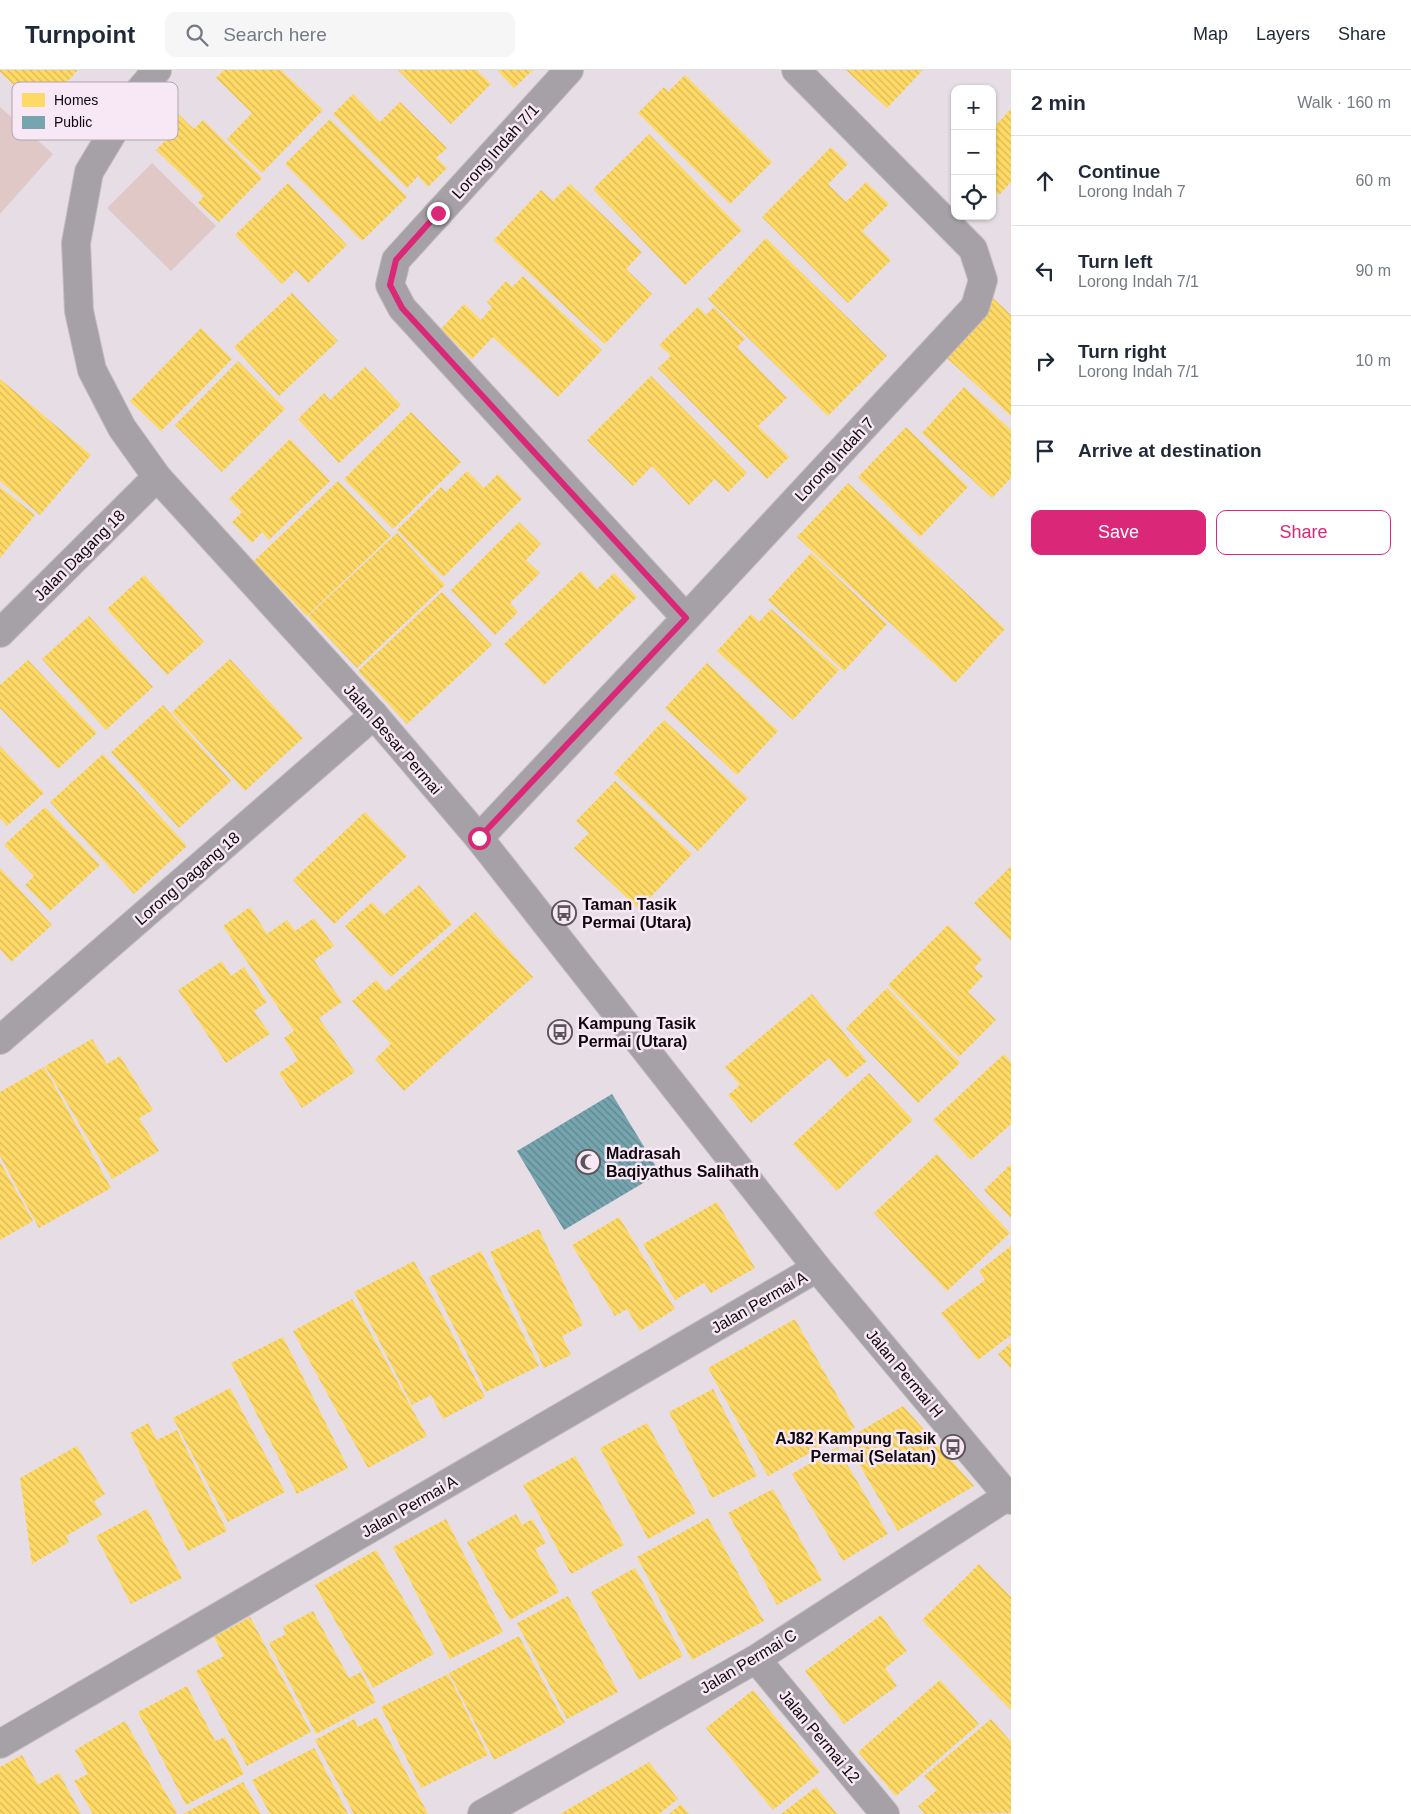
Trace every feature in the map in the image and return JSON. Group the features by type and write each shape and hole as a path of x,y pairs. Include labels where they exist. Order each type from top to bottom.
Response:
{"street":[{"name":"Jalan Besar Permai","path":"147,82 157,70"},
{"name":"Lorong Indah 7/1","path":"569,70 396,260 390,285 402,308 686,618"},
{"name":"Lorong Indah 7","path":"479,838 975,306 983,280 973,249 796,70"},
{"name":"Jalan Besar Permai","path":"109,140 90,172 76,242 79,311 92,370 122,428 157,477 374,715 479,838 817,1268"},
{"name":"Jalan Dagang 18","path":"0,633 157,477"},
{"name":"Lorong Dagang 18","path":"0,1040 374,715"},
{"name":"Jalan Permai H","path":"817,1268 1010,1497"},
{"name":"Jalan Permai A","path":"0,1744 817,1268"},
{"name":"Jalan Permai C","path":"491,1812 756,1659 1010,1497"},
{"name":"Jalan Permai 12","path":"756,1659 885,1814"}],"shaded area":[{"path":"0,107 12,118 12,140 37,140 53,154 0,214"},
{"path":"152,163 216,226 171,271 107,208"}],"building: Homes":[{"path":"0,70 78,70 67,82 12,83"},
{"path":"224,70 281,70 323,110 262,173 227,139 252,113 216,78"},
{"path":"398,70 477,70 491,84 451,124"},
{"path":"497,70 533,70 514,88"},
{"path":"846,70 923,70 887,108"},
{"path":"685,75 772,162 730,204 638,113 664,87 668,92"},
{"path":"353,94 380,122 400,102 447,148 436,158 447,168 428,187 418,176 407,188 333,114"},
{"path":"1011,109 1011,182 999,195 996,192 996,125"},
{"path":"178,114 194,129 203,120 262,178 219,222 198,203 204,196 156,150 166,140 178,140"},
{"path":"330,119 407,197 362,241 285,164"},
{"path":"649,134 742,230 685,285 593,189"},
{"path":"831,147 848,164 828,184 846,202 866,182 889,204 862,231 891,260 848,303 762,217"},
{"path":"288,183 347,245 308,283 296,270 282,284 235,235"},
{"path":"570,184 642,252 626,269 652,294 605,344 494,240 541,190 553,201"},
{"path":"766,238 887,356 828,416 708,299"},
{"path":"523,276 602,350 558,397 493,337 472,359 441,329 464,304 481,320 492,307 487,302 506,281 512,287"},
{"path":"292,293 338,341 279,396 234,347"},
{"path":"991,296 1011,315 1011,416 940,352"},
{"path":"698,307 706,315 714,307 745,339 737,347 787,398 758,426 789,457 767,479 658,368 671,356 659,345"},
{"path":"201,328 232,359 161,431 130,401"},
{"path":"238,361 285,409 222,472 175,425"},
{"path":"365,367 401,405 339,463 298,419 324,393 330,400"},
{"path":"651,376 747,473 728,492 715,479 689,505 652,466 633,486 587,440"},
{"path":"0,379 91,455 40,515 0,481"},
{"path":"964,387 1011,430 1011,478 992,498 922,433"},
{"path":"411,412 461,462 393,529 344,479"},
{"path":"906,427 968,487 920,537 858,477"},
{"path":"290,439 330,481 269,540 262,532 252,543 232,522 242,512 229,499"},
{"path":"467,471 484,488 498,474 522,499 443,577 397,530 441,487 446,492"},
{"path":"338,481 391,536 307,616 254,561"},
{"path":"848,483 1005,629 955,683 797,537"},
{"path":"0,487 35,515 0,558"},
{"path":"519,522 541,544 526,560 540,573 510,603 518,612 495,635 451,590"},
{"path":"397,533 445,585 357,668 308,616"},
{"path":"811,553 887,624 844,671 768,600"},
{"path":"581,571 597,589 614,573 637,597 544,685 504,644"},
{"path":"144,575 204,642 167,675 107,609"},
{"path":"442,592 492,645 407,724 358,671"},
{"path":"771,609 839,670 793,720 717,651 751,614 759,622"},
{"path":"89,616 153,687 106,730 42,659"},
{"path":"230,659 303,738 245,791 172,712"},
{"path":"28,660 97,733 58,769 0,708 0,685"},
{"path":"707,663 778,731 737,775 665,708"},
{"path":"163,705 231,781 179,828 111,752"},
{"path":"664,720 748,798 698,851 614,773"},
{"path":"0,746 44,793 7,826 0,818"},
{"path":"103,754 187,846 134,894 50,802"},
{"path":"615,781 692,854 639,909 574,848 589,833 576,821"},
{"path":"45,807 100,865 50,911 25,885 34,876 4,845"},
{"path":"365,812 407,856 334,924 293,880"},
{"path":"1011,866 1011,941 974,903"},
{"path":"0,868 52,925 11,962 0,949"},
{"path":"419,885 452,924 391,977 345,926 372,902 384,915"},
{"path":"250,907 267,934 287,920 295,931 314,918 334,946 314,960 342,1002 319,1018 355,1072 302,1108 279,1073 298,1060 284,1038 294,1031 223,926"},
{"path":"475,912 533,977 404,1091 375,1059 391,1044 352,1001 376,980 386,991"},
{"path":"948,925 982,959 974,968 983,976 968,992 996,1020 959,1057 888,985"},
{"path":"222,961 231,976 244,967 267,1002 254,1011 270,1034 226,1063 178,990"},
{"path":"887,988 960,1063 918,1103 846,1028"},
{"path":"812,994 867,1061 846,1078 829,1058 751,1123 728,1095 740,1085 725,1067"},
{"path":"92,1039 107,1064 120,1056 153,1110 139,1118 159,1151 112,1179 45,1066"},
{"path":"1004,1054 1011,1062 1011,1124 971,1160 933,1120"},
{"path":"44,1067 111,1188 39,1228 0,1156 0,1092"},
{"path":"869,1073 913,1120 837,1191 793,1144"},
{"path":"937,1154 1010,1233 947,1291 874,1213"},
{"path":"0,1162 33,1221 0,1240"},
{"path":"1011,1164 1011,1218 984,1190"},
{"path":"717,1202 755,1268 711,1293 704,1283 675,1300 643,1244"},
{"path":"619,1217 675,1309 640,1331 627,1309 615,1316 572,1245"},
{"path":"539,1229 583,1325 562,1336 571,1355 544,1368 490,1252"},
{"path":"1011,1246 1011,1335 978,1360 941,1313 985,1280 979,1271"},
{"path":"481,1251 539,1366 486,1392 429,1277"},
{"path":"414,1261 485,1397 443,1419 431,1395 412,1405 354,1292"},
{"path":"352,1299 427,1436 368,1468 293,1331"},
{"path":"795,1319 855,1428 768,1476 708,1368"},
{"path":"283,1337 348,1468 297,1494 231,1363"},
{"path":"1011,1343 1011,1369 998,1354"},
{"path":"230,1388 285,1492 228,1522 173,1418"},
{"path":"713,1389 757,1476 712,1498 669,1412"},
{"path":"903,1406 974,1486 898,1531 845,1440"},
{"path":"148,1423 157,1440 177,1430 227,1531 188,1551 130,1433"},
{"path":"647,1423 696,1513 648,1539 600,1448"},
{"path":"77,1446 105,1494 94,1501 102,1515 66,1536 69,1542 32,1564 20,1478"},
{"path":"837,1447 888,1534 843,1561 792,1474"},
{"path":"575,1456 624,1545 571,1574 523,1485"},
{"path":"773,1489 822,1580 777,1605 728,1513"},
{"path":"147,1509 182,1578 131,1604 96,1536"},
{"path":"516,1514 522,1525 532,1519 546,1543 535,1549 559,1592 510,1620 467,1542"},
{"path":"708,1518 764,1621 692,1660 637,1557"},
{"path":"446,1519 503,1632 450,1659 393,1547"},
{"path":"376,1550 434,1654 373,1688 315,1585"},
{"path":"979,1564 1011,1597 1011,1710 922,1620"},
{"path":"635,1568 683,1656 639,1680 591,1592"},
{"path":"568,1596 618,1692 567,1719 517,1623"},
{"path":"313,1611 349,1678 361,1672 376,1702 316,1734 269,1643 286,1634 283,1627"},
{"path":"881,1615 907,1651 885,1668 897,1686 844,1724 805,1671"},
{"path":"250,1617 311,1732 247,1766 196,1671 224,1656 214,1637"},
{"path":"519,1636 565,1723 494,1760 449,1673"},
{"path":"448,1674 488,1755 421,1788 381,1707"},
{"path":"940,1680 979,1724 896,1796 858,1752"},
{"path":"187,1686 215,1741 225,1737 244,1774 186,1805 138,1712"},
{"path":"753,1690 820,1772 773,1810 706,1728"},
{"path":"377,1717 428,1814 354,1814 315,1740 354,1719 358,1727"},
{"path":"991,1719 1011,1742 1011,1813 925,1814 918,1806 937,1790 924,1776"},
{"path":"125,1721 176,1814 93,1814 74,1781 88,1774 75,1750"},
{"path":"314,1748 348,1814 270,1814 252,1780"},
{"path":"22,1755 38,1785 59,1773 81,1814 0,1814 0,1767"},
{"path":"649,1762 678,1799 659,1814 560,1814"},
{"path":"243,1782 261,1814 183,1814"},
{"path":"816,1787 837,1814 781,1814"},
{"path":"681,1804 689,1814 669,1814"}],"building: Public":[{"name":"Madrasah Baqiyathus Salihath","path":"612,1094 660,1173 564,1230 517,1151"}],"place":[{"name":"Taman Tasik Permai (Utara)","path":"564,913"},
{"name":"Kampung Tasik Permai (Utara)","path":"560,1032"},
{"name":"Madrasah Baqiyathus Salihath","path":"588,1162"},
{"name":"AJ82 Kampung Tasik Permai (Selatan)","path":"953,1447"}],"route":[{"path":"438,213 396,260 390,285 402,308 686,618 479,838"}]}
